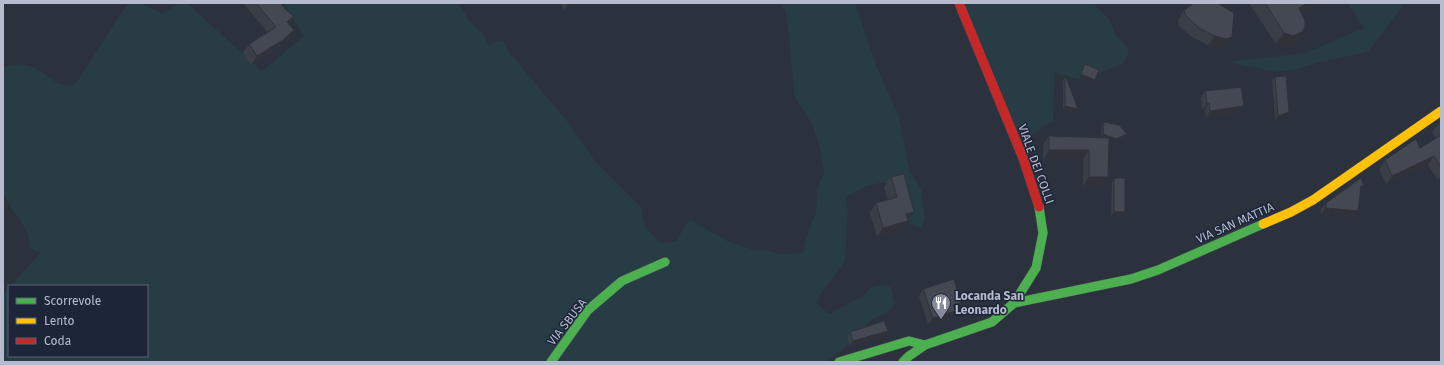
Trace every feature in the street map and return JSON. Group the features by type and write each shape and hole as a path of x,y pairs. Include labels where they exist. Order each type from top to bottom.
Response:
{"street":[{"name":"VIALE DEI COLLI","path":"903,362 925,345 992,322 1014,303 1036,268 1043,232 1039,204 1023,158 959,3"},
{"name":"VIA SAN MATTIA","path":"1014,303 1131,279 1158,270 1291,212 1313,200 1441,110"},
{"name":"VIA SBUSA","path":"551,362 588,310 622,281 665,262"},
{"path":"842,361 909,341 925,345"}],"shaded area":[{"path":"131,3 141,3 162,14 180,3 187,3 262,71 304,36 283,3 459,3 469,21 483,34 489,46 496,41 503,40 509,52 567,121 595,161 642,208 643,220 647,228 662,243 676,241 690,219 727,241 757,251 768,250 779,254 803,253 809,229 816,213 817,189 824,173 819,145 812,124 794,95 789,35 785,11 780,3 855,3 875,62 899,117 910,172 921,189 925,218 921,229 910,223 899,187 890,183 870,185 846,197 848,212 845,261 816,302 829,314 862,296 872,287 882,285 891,287 895,304 888,312 872,319 860,335 830,359 824,362 3,362 3,294 8,289 8,357 148,357 148,285 11,285 41,252 30,249 28,234 3,193 3,67 21,64 36,68 59,84 68,86 76,83 126,6"},
{"path":"965,3 1093,3 1110,20 1116,36 1125,44 1129,53 1124,63 1100,73 1089,82 1055,73 1053,121 1022,141"},
{"path":"1347,3 1405,3 1368,52 1320,62 1293,70 1277,72 1227,62 1305,53 1364,28"}],"building":[{"path":"256,3 281,3 286,10 294,16 287,22 294,30 283,40 257,56 249,44 276,27"},
{"path":"1194,3 1217,3 1234,13 1232,37 1226,39 1215,36 1199,28 1186,16 1184,10"},
{"path":"1265,3 1308,3 1299,8 1305,21 1305,26 1302,32 1293,36 1284,33"},
{"path":"1085,64 1099,70 1095,80 1081,74"},
{"path":"1286,76 1289,112 1278,116 1275,77"},
{"path":"1066,77 1078,109 1065,106"},
{"path":"1241,87 1244,106 1210,111 1209,103 1207,104 1205,91"},
{"path":"1104,122 1119,125 1127,134 1116,139 1103,134"},
{"path":"1441,135 1441,167 1434,156 1392,176 1385,160 1416,139 1420,148"},
{"path":"1049,136 1109,138 1108,177 1089,177 1089,150 1049,150"},
{"path":"904,174 914,212 906,214 908,221 883,228 876,203 897,197 891,177"},
{"path":"1114,178 1125,178 1125,212 1114,212"},
{"path":"1361,178 1364,186 1361,186 1358,211 1326,208 1326,203"},
{"path":"954,279 961,303 953,305 955,311 933,318 923,289"},
{"path":"884,321 888,331 853,341 850,332"}],"traffic: fast":[{"path":"903,362 925,345 992,322 1014,303 1036,268 1043,233 1039,207"},
{"path":"1014,303 1131,279 1158,270 1263,224"},
{"path":"551,362 588,310 622,281 665,262"},
{"path":"839,362 909,341 925,345"}],"traffic: slow":[{"path":"1263,224 1291,212 1313,200 1441,111"}],"traffic: jam":[{"path":"959,3 1023,158 1039,207"}],"place":[{"name":"Locanda San Leonardo","path":"941,320"}]}
